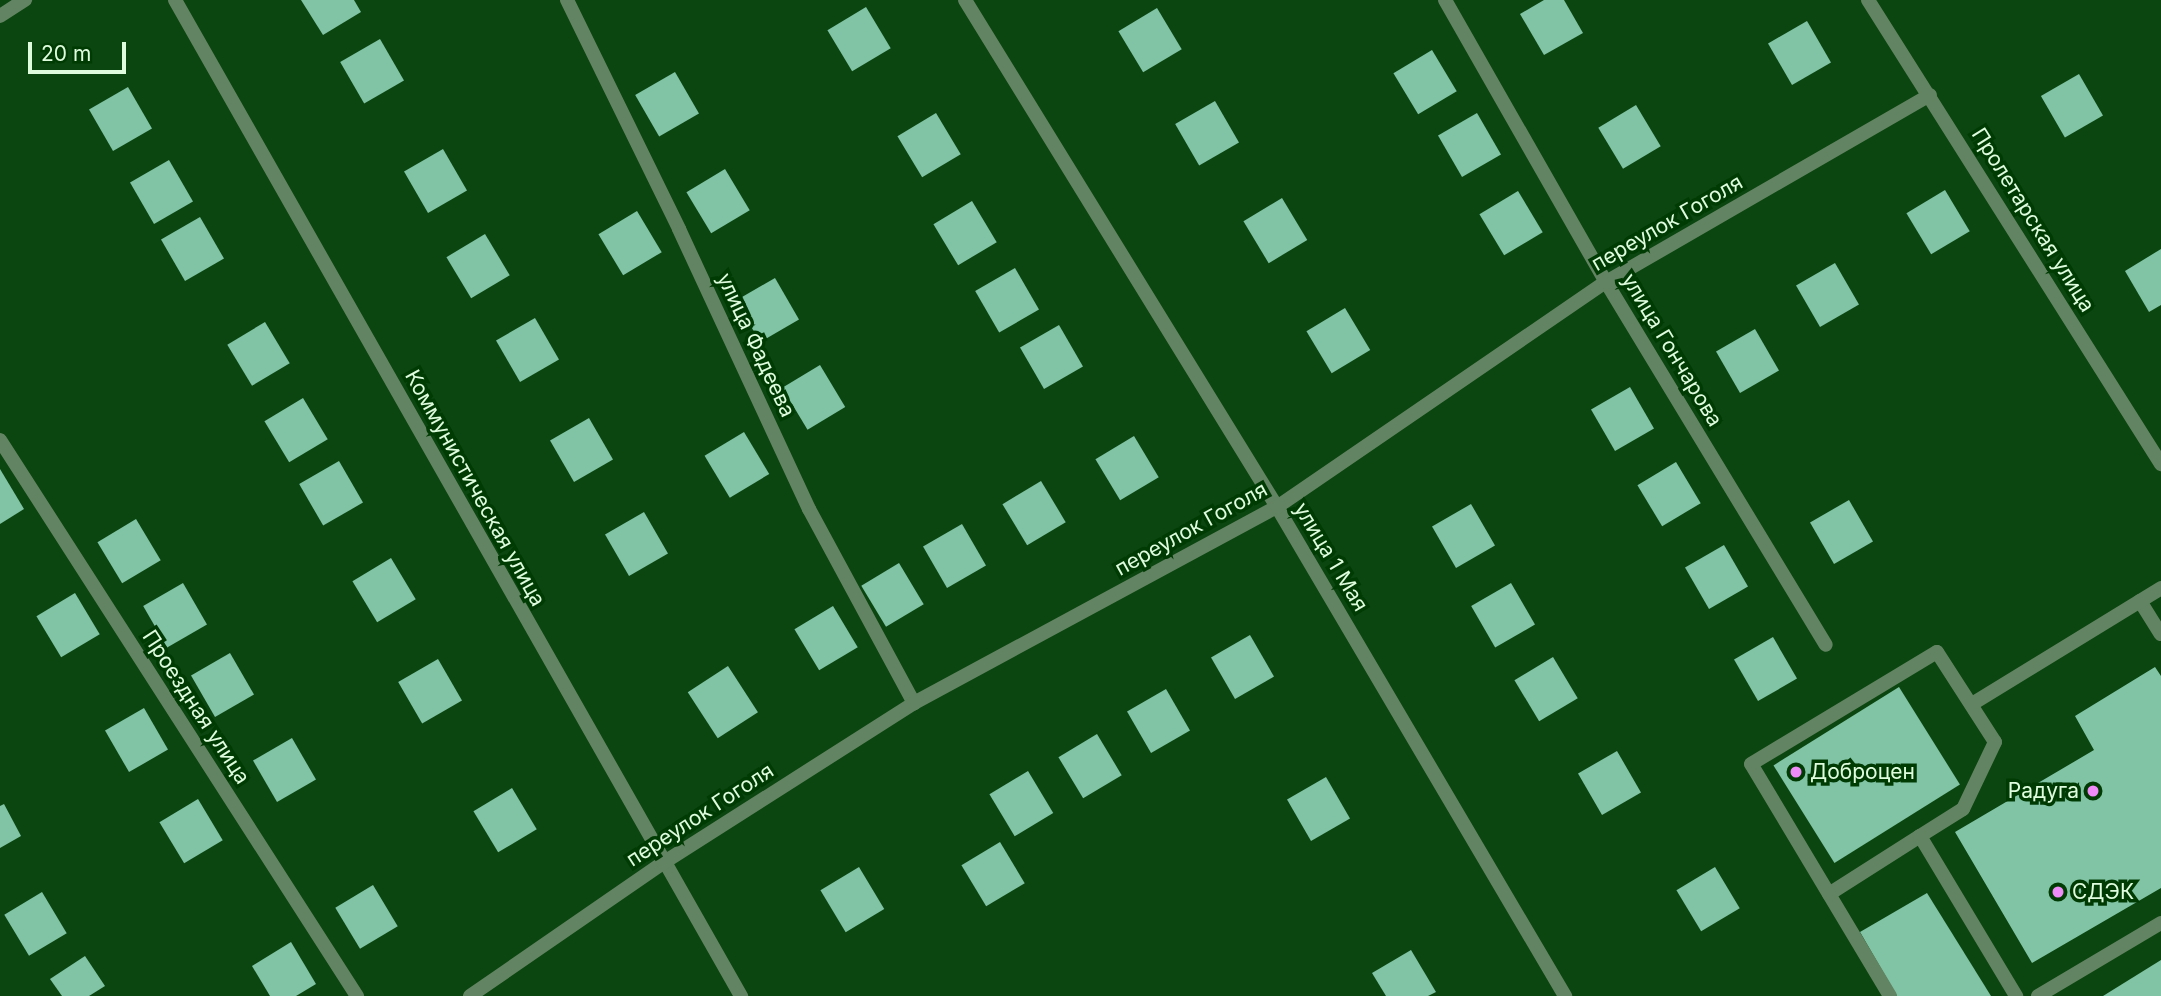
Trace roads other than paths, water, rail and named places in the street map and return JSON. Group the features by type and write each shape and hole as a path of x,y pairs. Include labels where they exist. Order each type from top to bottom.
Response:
{"street":[{"path":"0,16 25,0"},
{"name":"Коммунистическая улица","path":"175,0 663,863 741,996"},
{"name":"улица Фадеева","path":"567,0 679,229 809,509 914,703"},
{"name":"улица 1 Мая","path":"965,0 1277,508 1565,996"},
{"name":"улица Гончарова","path":"1445,0 1606,282 1826,645"},
{"name":"Пролетарская улица","path":"1868,0 2161,464"},
{"name":"переулок Гоголя","path":"470,996 663,863 914,703 1277,508 1606,282 1930,95"},
{"name":"Проездная улица","path":"0,440 356,996"},
{"path":"1972,704 2161,588"},
{"path":"2140,601 2161,634"},
{"path":"1829,894 1963,808 1995,742 1937,652 1751,764 1890,996"},
{"path":"1920,836 2016,996"},
{"path":"2038,996 2161,923"}],"place":[{"name":"Доброцен","path":"1796,772"},
{"name":"Радуга","path":"2093,791"},
{"name":"СДЭК","path":"2058,892"}]}
